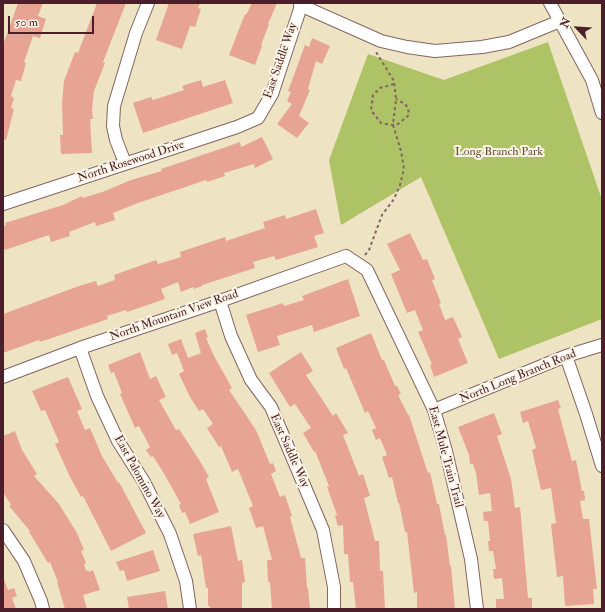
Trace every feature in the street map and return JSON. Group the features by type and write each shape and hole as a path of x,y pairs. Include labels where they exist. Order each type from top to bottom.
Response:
{"street":[{"path":"125,163 116,140 113,126 114,106 136,32 148,3"},
{"path":"550,3 592,80 602,113"},
{"path":"301,4 377,39 407,48 435,51 509,42 560,21"},
{"name":"East Saddle Way","path":"258,118 272,94 301,4"},
{"name":"North Rosewood Drive","path":"3,204 237,127 258,118"},
{"name":"East Mule Train Trail","path":"346,256 367,270 434,410 446,451 471,559 477,609"},
{"name":"North Mountain View Road","path":"3,377 80,348 220,301 346,256"},
{"name":"East Saddle Way","path":"220,301 231,336 251,380 270,407 323,530 334,587 334,609"},
{"name":"North Long Branch Road","path":"434,410 566,356 602,345"},
{"name":"East Palomino Way","path":"80,348 97,396 118,440 144,482 170,534 186,581 190,609"},
{"path":"566,356 602,466"},
{"path":"3,530 24,561 41,600 42,609"}],"path":[{"path":"358,264 369,250 382,215 394,199 400,185 404,169 401,151 393,125 396,99 394,81 374,49 377,39"},
{"path":"394,84 380,88 373,95 371,110 382,123 393,125 398,124 409,114 408,108 405,104 396,99"}],"green space":[{"name":"Long Branch Park","path":"548,42 602,200 602,319 499,359 421,177 341,225 329,160 368,54 444,80"}],"building":[{"path":"18,3 43,3 38,16 46,19 40,38 33,36 24,62 26,63 21,81 16,80 11,96 14,98 11,108 14,109 6,140 3,139 3,45"},
{"path":"97,3 126,3 103,62 105,63 94,91 92,110 93,119 90,119 92,153 61,154 60,135 63,135 62,102 64,81 75,52 78,53"},
{"path":"169,3 200,3 198,8 201,9 195,27 190,26 182,49 156,40"},
{"path":"252,3 277,3 268,24 255,65 229,55 245,14 246,15"},
{"path":"312,38 330,46 322,64 316,61 308,89 310,90 299,116 309,123 297,138 277,124 292,104 287,101 291,92 288,91 305,45 309,47"},
{"path":"201,80 203,87 225,80 233,103 143,133 133,103 151,97 153,100 184,90 182,86"},
{"path":"262,137 273,159 255,168 254,164 224,173 225,176 207,182 206,180 138,203 113,213 115,220 96,226 95,222 69,232 70,236 51,242 49,235 5,250 3,244 3,227 6,225 5,223 63,205 82,196 83,198 105,191 131,180 162,171 161,169 240,142 241,147"},
{"path":"316,209 324,233 314,236 318,247 276,260 274,256 253,262 255,268 194,289 193,287 181,292 178,282 161,289 165,299 127,312 126,310 107,316 108,319 40,342 39,340 3,353 3,314 79,286 96,281 98,286 115,280 114,275 156,260 158,264 181,257 180,252 225,237 226,241 265,228 263,222 285,215 286,219"},
{"path":"410,233 423,260 427,259 435,279 432,280 441,303 439,304 445,320 453,317 462,337 458,339 468,363 434,377 430,365 432,364 418,332 423,330 415,310 407,313 391,274 400,270 387,244"},
{"path":"348,279 360,316 314,332 312,325 277,336 280,345 258,352 246,315 283,303 284,306 304,300 302,296"},
{"path":"205,329 208,337 206,338 214,356 232,388 229,390 256,430 270,464 273,463 276,471 271,474 280,497 285,495 292,516 290,517 301,558 305,558 310,609 272,609 270,582 268,582 267,560 272,560 263,526 256,528 249,508 253,506 238,469 232,472 221,446 219,447 207,428 213,424 203,409 199,411 190,397 179,374 184,371 177,353 172,355 168,344 181,339 188,358 201,353 195,333"},
{"path":"371,333 382,360 384,360 395,386 397,386 401,394 398,395 409,415 428,473 430,472 446,535 451,566 455,609 417,609 417,592 414,593 407,532 405,532 392,477 389,478 382,457 387,455 380,438 376,440 372,430 376,428 368,411 365,413 346,368 344,369 336,348"},
{"path":"140,352 150,379 156,376 166,397 159,400 176,430 179,429 209,477 206,479 219,512 190,524 185,512 182,513 179,505 181,504 166,477 153,456 151,457 146,450 150,447 139,426 135,428 120,394 122,393 114,372 111,373 108,365"},
{"path":"301,352 313,371 306,375 333,416 336,413 348,433 343,435 359,476 363,474 370,496 364,498 375,541 379,541 380,571 383,571 385,609 356,609 353,582 350,582 348,554 344,554 343,525 338,526 335,516 337,515 327,487 329,486 315,451 314,452 303,433 311,428 295,404 290,407 269,373"},
{"path":"68,377 82,409 77,411 85,430 90,428 102,456 118,483 119,482 146,533 111,551 83,496 81,497 70,477 55,444 59,442 45,410 41,411 32,391"},
{"path":"558,400 561,408 558,409 572,461 576,460 582,491 584,491 585,500 580,501 583,519 589,519 597,589 593,589 594,604 565,606 563,576 557,577 551,524 556,523 551,488 541,490 532,450 536,448 528,421 523,423 520,412"},
{"path":"494,413 502,434 497,436 511,479 515,508 520,507 528,598 532,598 532,609 496,609 496,599 504,599 502,578 494,579 493,569 496,569 493,551 489,551 488,541 490,541 488,521 484,521 483,512 492,511 490,493 479,495 476,473 473,464 470,464 469,455 458,427"},
{"path":"15,431 22,450 37,474 34,476 59,504 77,533 84,550 81,551 86,563 84,564 86,571 88,570 89,572 93,570 100,590 83,595 87,609 65,609 58,582 50,562 48,563 29,532 30,531 9,506 11,505 3,492 3,436"},
{"path":"231,526 238,561 242,560 245,582 242,583 242,609 210,609 210,606 208,606 208,588 206,588 201,555 198,556 193,534"},
{"path":"153,550 160,571 127,581 124,570 120,571 116,562"},
{"path":"3,577 8,590 14,588 17,596 12,598 16,609 3,609"},
{"path":"165,591 168,609 129,609 127,597"}]}
